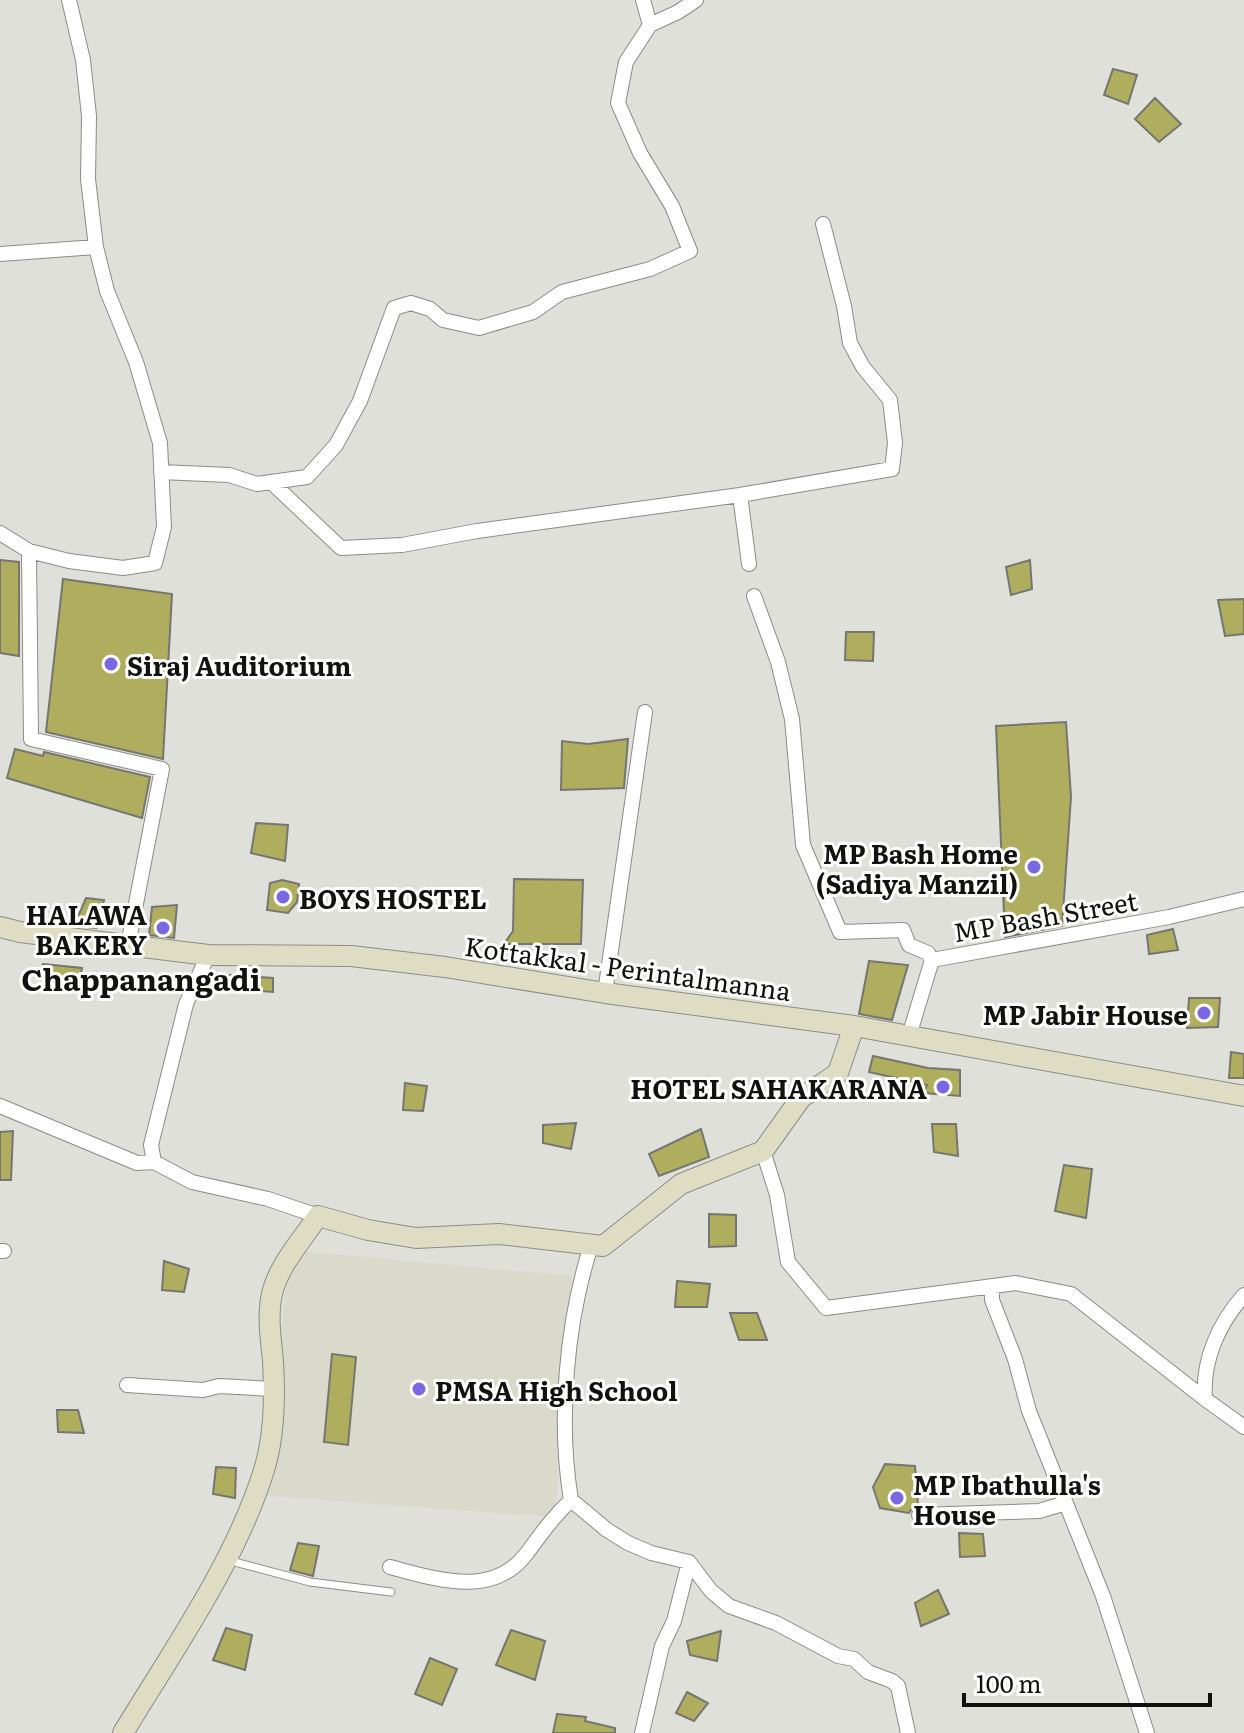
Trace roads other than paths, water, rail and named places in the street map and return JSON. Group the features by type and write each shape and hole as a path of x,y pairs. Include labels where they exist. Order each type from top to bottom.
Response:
{"main road":[{"name":"Kottakkal - Perintalmanna","path":"0,927 208,955 351,956 445,967 605,993 854,1026 1244,1096"},
{"path":"123,1733 197,1612 225,1559 265,1469 272,1423 269,1329 272,1294 287,1261 318,1216 368,1230 416,1238 499,1234 603,1246 681,1184 763,1151 801,1098 838,1073 854,1026"}],"street":[{"path":"0,533 29,551 69,561 123,568 155,563 164,527 160,443 136,362 107,291 96,247 88,179 89,116 83,60 69,0"},
{"path":"643,0 650,25"},
{"path":"161,472 229,475 257,484 307,477 336,445 376,364 394,308 411,303 430,309 443,320 479,328 533,312 562,292 650,269 690,251 672,206 640,153 618,103 626,62 650,25 696,0"},
{"path":"271,482 341,548 402,545 892,469 895,443 890,400 863,367 850,343 823,224"},
{"path":"0,254 96,247"},
{"path":"740,495 749,564"},
{"path":"29,551 31,739 162,769 128,945"},
{"path":"754,596 778,662 792,719 803,845 840,932 903,930 909,945 928,953 932,960"},
{"path":"605,993 645,712"},
{"name":"MP Bash Street","path":"909,1036 932,960 1169,917 1244,899"},
{"path":"154,1162 151,1145 186,1004 208,955"},
{"path":"0,1106 137,1163 154,1162 192,1182 268,1199 318,1216"},
{"path":"763,1151 777,1195 788,1262 826,1308 1016,1283 1071,1294 1244,1427"},
{"path":"591,1246 582,1275 566,1377 564,1457 571,1500 628,1543 651,1553 689,1562 711,1591 729,1606 776,1623 838,1656 854,1659 868,1672 892,1681 898,1686 908,1733"},
{"path":"992,1286 992,1300 1015,1359 1029,1411 1107,1608 1147,1733"},
{"path":"1205,1399 1203,1376 1218,1333 1231,1309 1244,1295"},
{"path":"127,1385 203,1390 219,1386 272,1389"},
{"path":"390,1567 451,1583 491,1580 508,1573 518,1563 556,1514 571,1500"},
{"path":"919,1515 1026,1512 1066,1503"},
{"path":"642,1733 662,1646 674,1621 689,1562"}],"lane":[{"path":"225,1559 310,1582 391,1592"}],"place":[{"name":"Siraj Auditorium","path":"111,664"},
{"name":"MP Bash Home (Sadiya Manzil)","path":"1034,867"},
{"name":"BOYS HOSTEL","path":"283,897"},
{"name":"HALAWA BAKERY","path":"163,928"},
{"name":"MP Jabir House","path":"1204,1013"},
{"name":"HOTEL SAHAKARANA","path":"943,1087"},
{"name":"PMSA High School","path":"419,1389"},
{"name":"MP Ibathulla's House","path":"897,1498"}],"district":[{"name":"Chappanangadi","path":"141,978"}]}
